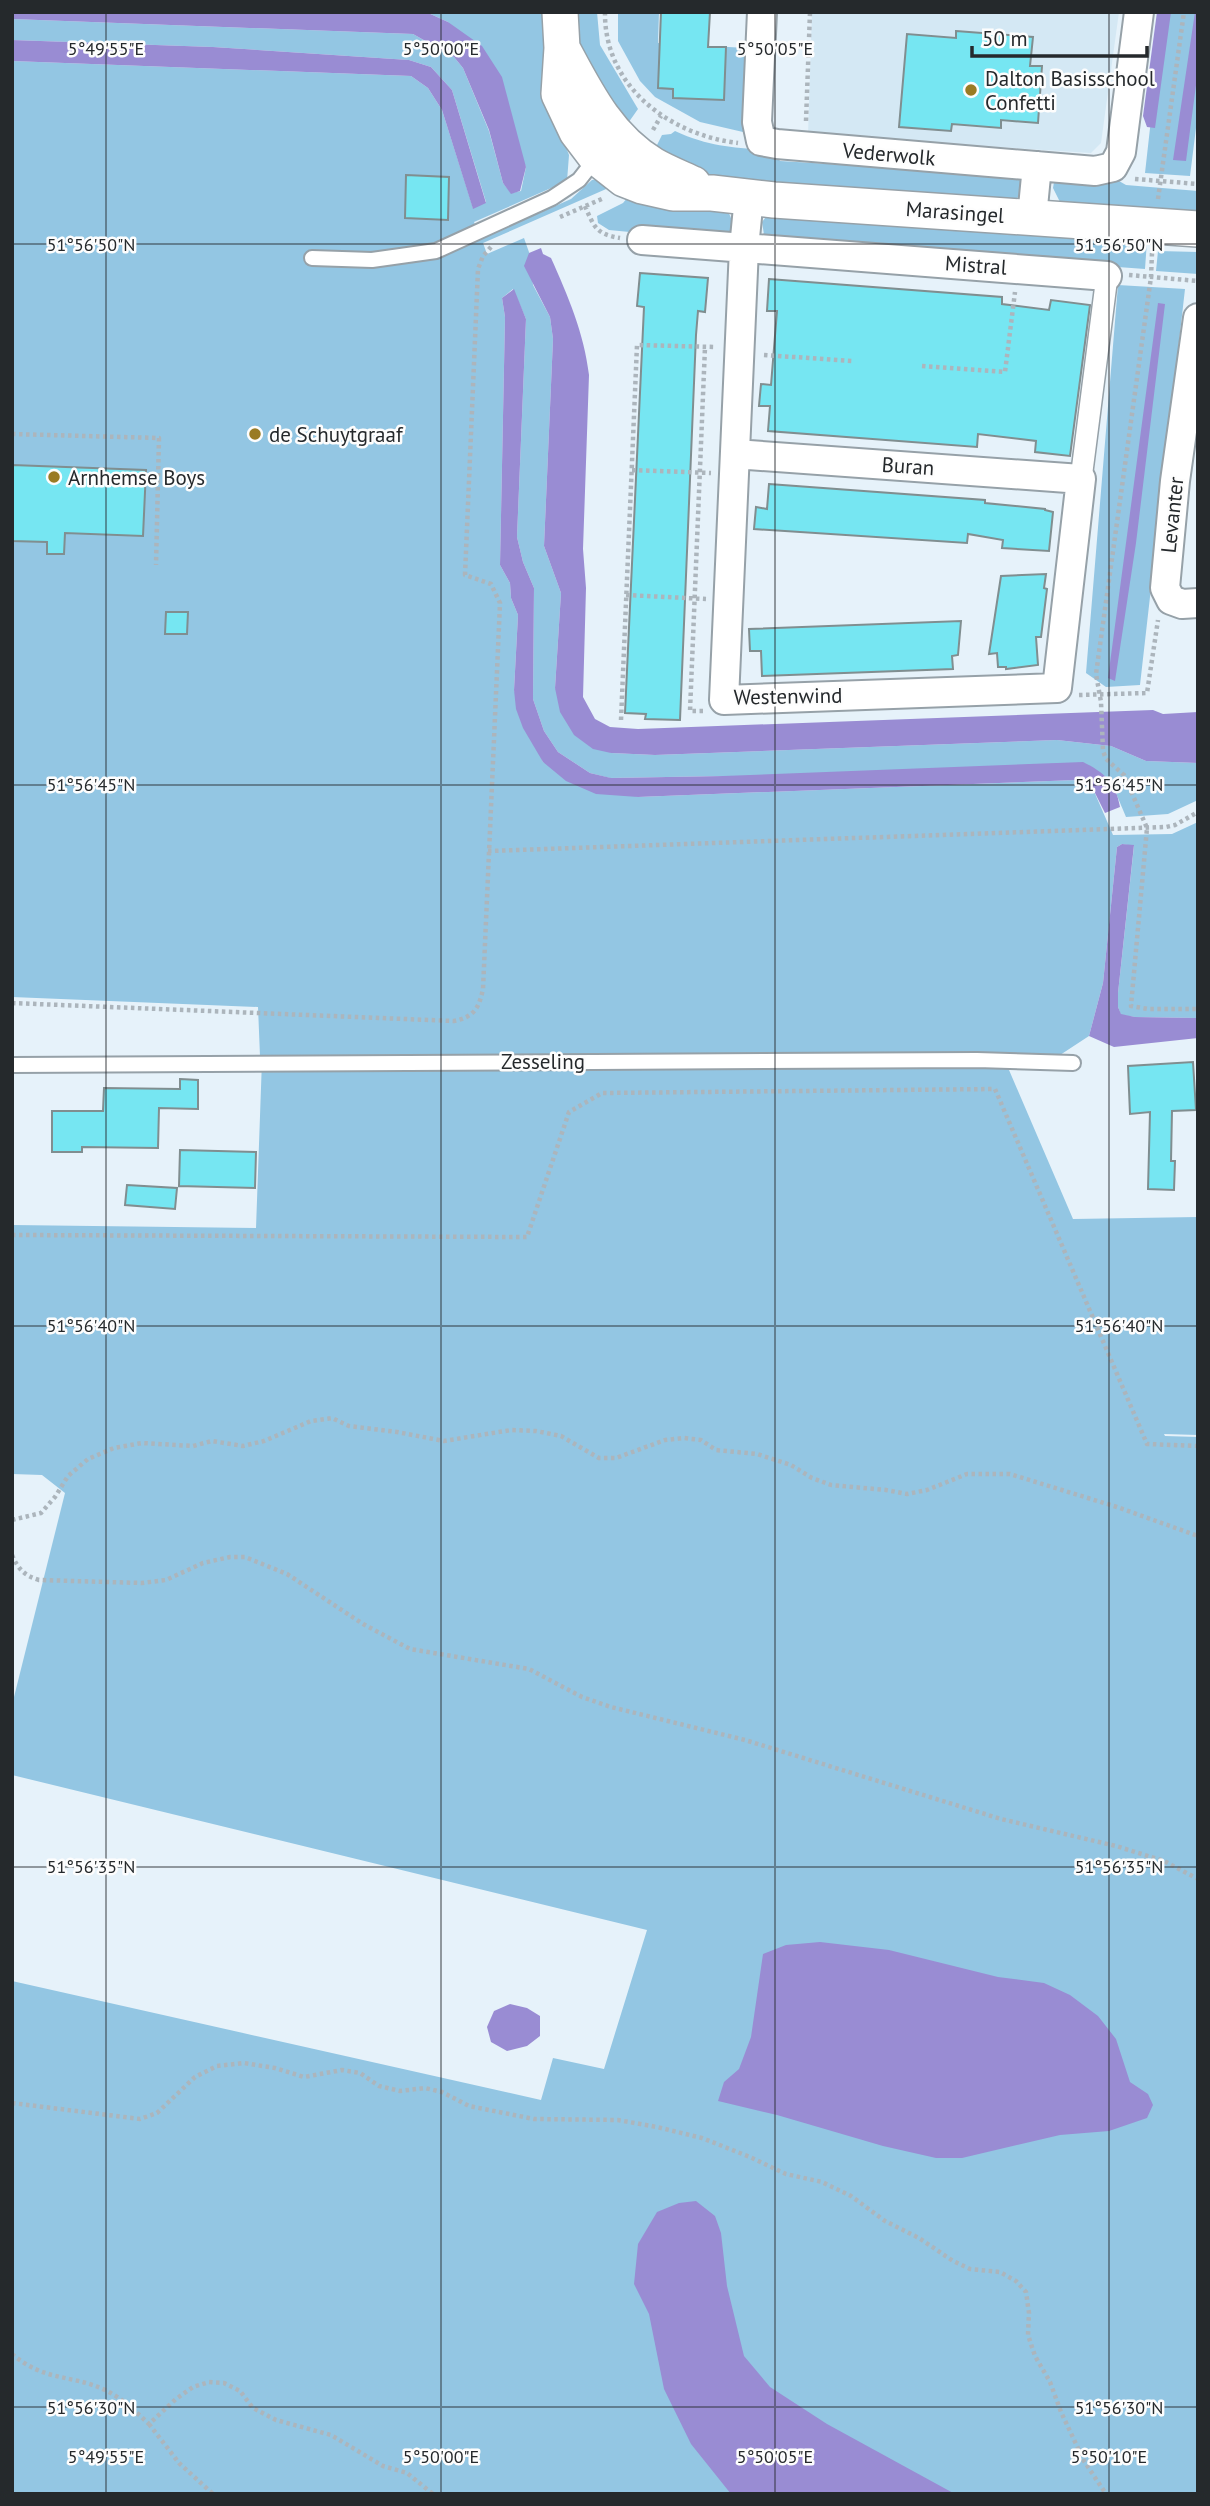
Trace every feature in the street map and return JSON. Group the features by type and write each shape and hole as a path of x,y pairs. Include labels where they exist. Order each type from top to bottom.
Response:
{"street":[{"name":"Marasingel","path":"560,12 562,48 559,94 577,132 712,193"},
{"path":"759,131 762,12"},
{"path":"1113,167 1121,152 1139,12"},
{"name":"Vederwolk","path":"759,131 805,146 1095,171 1113,167"},
{"name":"Marasingel","path":"607,147 624,179 673,193 712,193 1198,229"},
{"path":"1032,216 1037,166"},
{"name":"Westenwind","path":"749,197 744,248 724,700 1057,688"},
{"name":"Mistral","path":"642,240 1107,276"},
{"path":"1057,688 1107,276"},
{"name":"Levanter","path":"1184,601 1165,588 1175,481 1198,318"},
{"name":"Buran","path":"735,464 1081,479"}],"lane":[{"path":"312,258 373,260 436,251 551,198 579,180 607,147"},
{"name":"Zesseling","path":"12,1065 977,1060 1073,1063"}],"path":[{"path":"605,12 608,42 615,61 631,89 647,105 683,129 704,138 746,144 759,131"},
{"path":"805,146 810,12"},
{"path":"1184,12 1097,674 1103,751 1106,759 1124,775 1147,828 1131,1006 1148,1009 1198,1009"},
{"path":"1113,167 1128,178 1198,184"},
{"path":"559,217 612,195 624,179"},
{"path":"585,206 599,233 642,240"},
{"path":"12,1003 454,1021 467,1018 480,1005 483,989 500,603 491,584 465,575 478,269 483,256 492,246 503,241"},
{"path":"922,366 1004,372 1018,269"},
{"path":"1107,276 1151,276 1198,281"},
{"path":"621,720 637,345 705,347 853,361"},
{"path":"705,347 690,711 724,710 724,700"},
{"path":"12,434 159,438 156,565"},
{"path":"632,470 700,473 735,464"},
{"path":"626,595 729,600"},
{"path":"1057,688 1066,695 1147,693 1159,612 1184,601"},
{"path":"488,851 1147,828 1175,825 1198,812"},
{"path":"12,1235 527,1237 569,1112 602,1093 995,1089 1147,1444 1198,1446"},
{"path":"12,1520 41,1513 68,1476 88,1459 114,1448 142,1443 193,1446 212,1441 243,1446 264,1441 311,1421 332,1418 349,1426 444,1441 511,1430 536,1431 561,1436 599,1458 616,1458 665,1440 701,1440 716,1450 757,1454 791,1465 831,1485 907,1494 927,1490 967,1474 1010,1474 1117,1507 1198,1536"},
{"path":"12,1555 22,1572 30,1578 142,1583 166,1580 203,1563 230,1557 257,1560 287,1574 363,1624 410,1649 529,1669 582,1697 611,1707 746,1740 1001,1819 1116,1846 1164,1861 1198,1879"},
{"path":"12,2103 140,2119 157,2113 195,2077 217,2066 244,2063 275,2068 304,2077 342,2070 360,2073 379,2086 400,2091 425,2088 442,2092 469,2106 510,2115 566,2121 618,2120 702,2138 786,2175 822,2182 851,2196 884,2221 919,2238 953,2261 970,2269 1000,2272 1016,2281 1026,2292 1028,2335 1035,2356 1050,2382 1084,2461 1106,2494"},
{"path":"12,2354 23,2363 49,2376 105,2390 125,2403 149,2424 179,2463 213,2494"},
{"path":"149,2424 192,2388 209,2382 224,2383 240,2391 253,2408 264,2414 276,2420 331,2435 383,2466 407,2473 433,2494"}],"shaded area":[{"path":"12,12 426,12 448,22 482,46 502,77 526,167 520,191 511,194 503,183 489,130 463,68 454,57 413,34 12,19"},
{"path":"426,12 551,12 554,116 569,155 567,181 474,222 481,239 571,199 592,180 599,179 613,186 483,243 487,254 524,238 530,255 533,285 550,317 553,339 544,546 561,593 555,688 611,753 655,755 1057,740 1111,746 1146,761 1198,763 1198,800 1168,814 1126,817 1110,779 723,776 610,778 590,773 558,752 544,731 533,699 534,588 523,562 517,537 526,319 513,289 502,298 505,317 500,565 510,583 511,598 518,615 514,690 543,762 638,797 1077,780 1093,789 1113,835 1172,834 1198,822 1198,1018 1121,1015 1118,993 1134,846 1122,844 1117,847 1103,983 1089,1036 1060,1055 1003,1056 1073,1219 1198,1217 1198,1435 1164,1434 1198,1437 1198,2494 12,2494 12,1981 541,2100 553,2058 604,2069 647,1930 12,1775 12,1705 65,1493 42,1475 12,1474 12,1225 256,1228 262,1060 486,1057 260,1056 258,1007 12,997 12,61 411,76 428,88 442,110 473,208 486,202 452,90 431,67 409,60 213,47 12,40 12,19 413,34 454,57 463,68 489,131 503,183 511,193 521,191 526,167 448,22"},
{"path":"578,12 597,12 600,45 638,109 626,126 582,55 578,35"},
{"path":"618,12 659,12 658,43 746,48 743,132 700,122 655,97 640,81 618,41"},
{"path":"812,12 1119,12 1101,143 1091,153 808,135"},
{"path":"1157,12 1171,12 1155,128 1147,127 1143,116"},
{"path":"1163,12 1198,12 1198,112 1190,176 1145,173"},
{"path":"1195,12 1198,12 1198,70 1186,161 1173,160"},
{"path":"12,40 213,47 409,60 431,67 452,90 486,203 473,209 442,110 428,88 411,76 12,61"},
{"path":"675,131 712,144 774,151 780,161 1025,176 1022,194 1005,203 705,177 653,153 662,135"},
{"path":"1055,176 1112,177 1126,185 1198,191 1198,214 1060,202 1053,188"},
{"path":"628,197 725,208 732,220 730,234 640,233 609,230 598,223 597,216 623,203"},
{"path":"769,213 1147,241 1145,269 765,241 762,222"},
{"path":"541,248 543,254 551,258 569,301 583,344 589,375 583,549 586,588 583,697 595,719 610,727 638,729 1153,710 1163,714 1198,712 1198,763 1146,761 1111,746 1057,740 655,755 611,753 593,749 574,735 560,712 555,688 561,593 544,546 553,339 550,317 524,266 529,253"},
{"path":"1158,251 1198,252 1198,274 1156,271"},
{"path":"1118,285 1185,289 1140,685 1106,687 1086,673"},
{"path":"514,289 526,319 517,537 523,562 534,588 533,699 544,731 558,752 590,773 611,778 1083,762 1108,779 1120,807 1105,813 1093,789 1077,780 638,797 596,794 566,781 543,762 523,728 516,709 514,690 518,615 511,598 510,583 500,565 505,317 502,298"},
{"path":"1158,303 1165,304 1136,543 1115,681 1108,678"},
{"path":"1122,844 1134,845 1118,1007 1121,1014 1135,1017 1198,1018 1198,1038 1114,1047 1089,1036 1103,983 1117,847"},
{"path":"820,1942 889,1950 998,1977 1044,1983 1070,1995 1098,2016 1116,2039 1130,2082 1148,2094 1153,2105 1147,2118 1109,2131 1060,2135 962,2158 936,2158 718,2101 724,2082 739,2069 751,2037 763,1954 786,1945"},
{"path":"510,2004 527,2008 540,2016 540,2036 527,2046 507,2051 491,2042 487,2027 494,2011"},
{"path":"696,2201 715,2216 721,2233 727,2286 744,2356 770,2387 827,2424 955,2494 731,2494 691,2444 664,2389 649,2314 634,2284 638,2244 657,2212 679,2203"}],"building":[{"path":"661,12 710,12 708,47 726,47 724,100 673,98 673,89 658,88"},
{"name":"Dalton Basisschool Confetti","path":"956,31 1033,37 1030,66 1042,66 1038,123 1001,120 1001,128 952,124 951,131 899,127 907,34 956,38"},
{"path":"406,175 449,177 448,220 405,218"},
{"path":"640,273 708,278 705,312 698,311 696,335 680,720 645,719 646,714 625,713 644,307 637,306"},
{"path":"769,279 1002,297 1002,304 1049,310 1051,300 1090,305 1070,456 1035,452 1036,441 978,434 977,447 768,431 770,406 759,406 761,384 771,385 777,311 767,311"},
{"path":"12,465 146,470 143,536 65,533 64,554 47,554 47,542 12,541"},
{"path":"769,484 985,500 985,503 1045,509 1053,512 1049,551 1002,548 1003,540 968,534 967,543 754,529 756,507 767,509"},
{"path":"1046,574 1044,588 1047,589 1041,637 1036,637 1038,665 1006,669 998,667 997,653 989,654 1001,576"},
{"path":"166,612 188,612 187,634 165,634"},
{"path":"961,621 958,655 952,656 953,669 762,676 761,651 750,651 749,629"},
{"path":"1193,1062 1196,1110 1172,1111 1171,1161 1175,1161 1174,1190 1148,1189 1150,1112 1130,1114 1128,1066"},
{"path":"180,1079 198,1080 198,1109 159,1108 158,1148 82,1147 82,1152 52,1152 52,1111 103,1111 104,1088 180,1089"},
{"path":"180,1150 256,1152 255,1188 179,1186"},
{"path":"127,1185 177,1188 175,1209 125,1205"}],"place":[{"name":"Dalton Basisschool Confetti","path":"971,90"},
{"name":"de Schuytgraaf","path":"255,434"},
{"name":"Arnhemse Boys","path":"54,477"}]}
